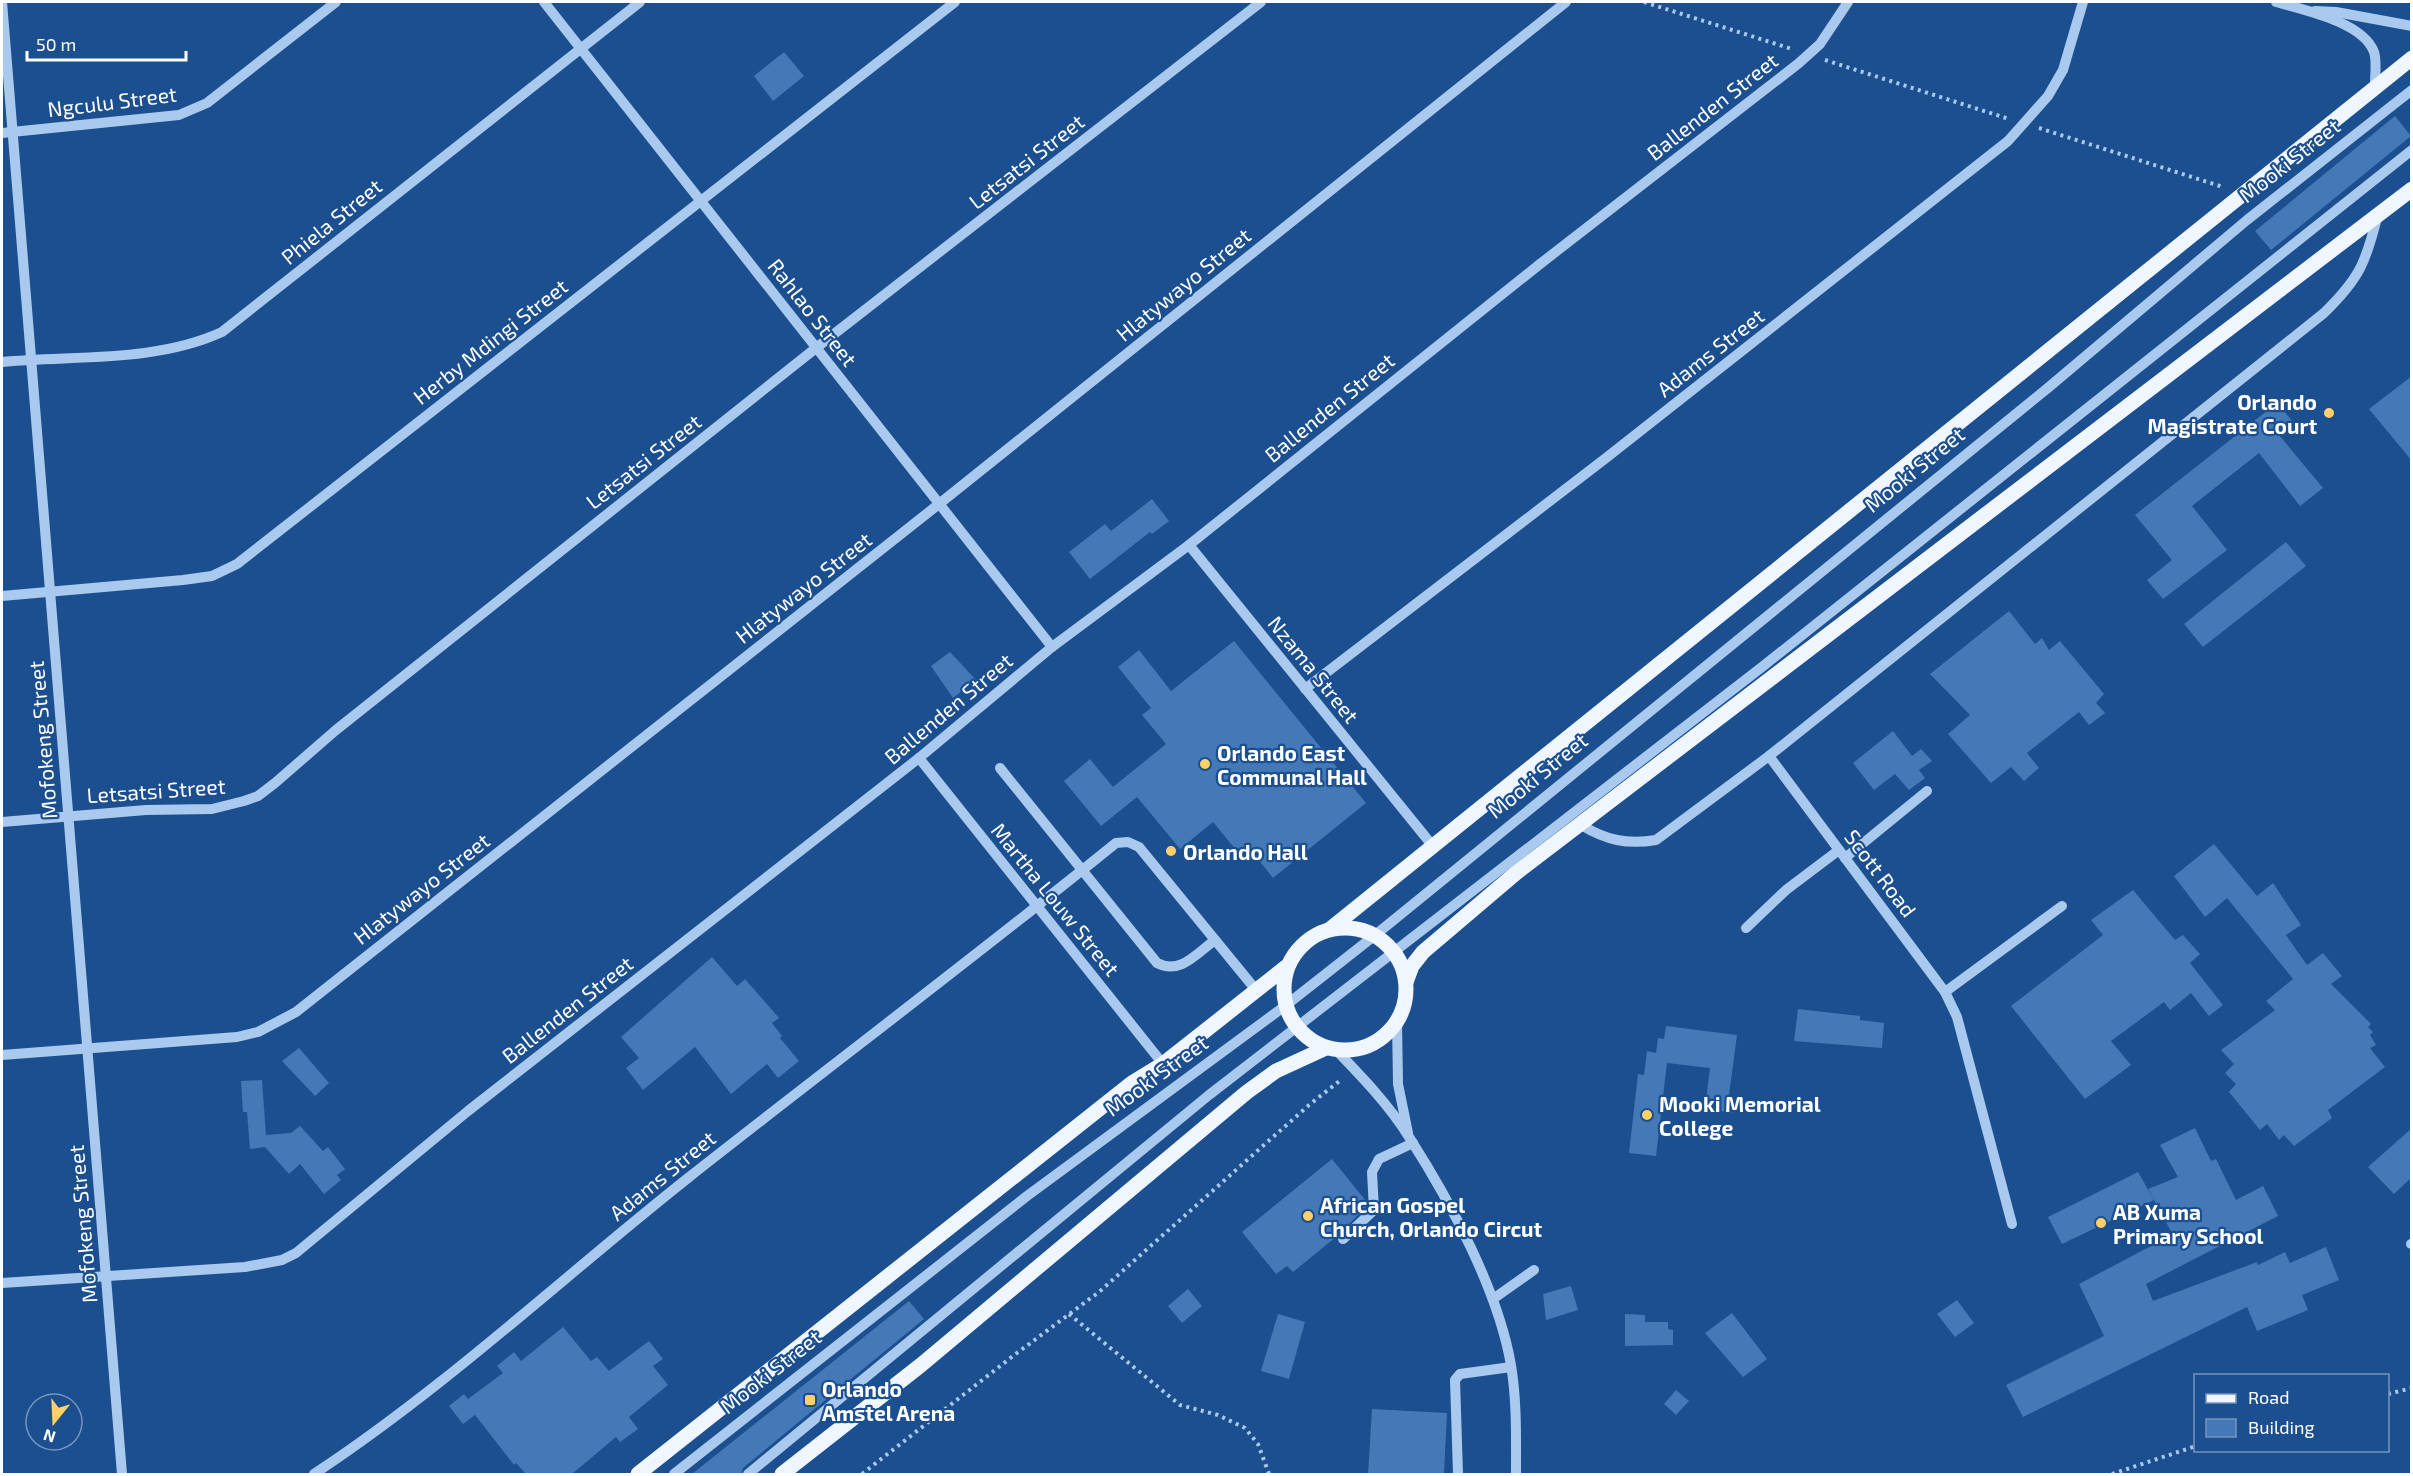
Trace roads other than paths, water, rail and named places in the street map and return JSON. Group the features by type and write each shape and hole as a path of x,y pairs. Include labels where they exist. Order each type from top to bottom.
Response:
{"main road":[{"name":"Mooki Street","path":"638,1474 1132,1083 1163,1064 1287,967 1298,950 1312,938 1330,929 2375,84 2412,58"},
{"path":"1287,967 1282,987 1285,1006 1297,1029 1310,1040 1331,1049 1354,1050 1371,1045 1386,1035 1398,1021 1405,1001 1406,982 1412,966 1424,952 1516,873 2412,189"},
{"path":"1330,929 1360,930 1374,936 1394,953 1406,982"},
{"path":"782,1474 921,1365 1247,1092 1276,1071 1331,1049"}],"street":[{"name":"Mofokeng Street","path":"2,2 7,133 31,359 122,1474"},
{"name":"Ngculu Street","path":"7,133 179,115 207,103 336,2"},
{"name":"Rahlao Street","path":"544,2 1052,647"},
{"name":"Phiela Street","path":"2,362 92,358 167,349 198,343 222,332 640,2"},
{"name":"Herby Mdingi Street","path":"2,596 212,576 237,564 955,2"},
{"name":"Letsatsi Street","path":"2,822 146,810 212,809 258,796 336,730 816,348 1261,2"},
{"name":"Hlatywayo Street","path":"2,1055 237,1037 258,1032 296,1012 939,504 1566,2"},
{"name":"Ballenden Street","path":"2,1283 245,1267 282,1260 296,1253 468,1112 919,758 1052,647 1189,545 1310,446 1808,54 1827,35 1848,2"},
{"name":"Adams Street","path":"1305,688 1874,248 2008,141 2048,96 2063,70 2083,2"},
{"path":"2276,2 2346,25 2360,33 2369,42 2375,56 2375,84"},
{"path":"2305,11 2336,12 2412,26"},
{"name":"Mooki Street","path":"674,1474 1027,1196 1285,1006 1374,936 2049,387 2247,220 2412,90"},
{"path":"748,1474 1209,1095 1771,659 2412,150"},
{"path":"1581,825 1610,840 1634,843 1656,840 1769,756 2324,313 2350,288 2363,267 2378,214"},
{"name":"Nzama Street","path":"1189,545 1432,845"},
{"name":"Scott Road","path":"1769,756 1945,992 1957,1017 2012,1224"},
{"name":"Martha Louw Street","path":"919,758 1163,1064"},
{"path":"1000,768 1157,963 1167,969 1178,968 1215,940"},
{"path":"1746,928 1785,890 1842,854 1927,791"},
{"name":"Adams Street","path":"314,1474 343,1455 468,1358 687,1179 1116,843 1128,842 1138,847 1257,990"},
{"path":"1945,992 2062,906"},
{"path":"1398,1021 1398,1084 1411,1140"},
{"path":"1331,1049 1357,1072 1411,1140 1467,1243 1493,1299 1511,1367 1517,1424 1516,1474"},
{"path":"1343,1239 1374,1210 1372,1172 1379,1159 1411,1140"},
{"path":"1493,1299 1534,1270"},
{"path":"1458,1474 1455,1380 1460,1374 1511,1367"}],"place":[{"name":"Orlando Magistrate Court","path":"2329,413"},
{"name":"Orlando East Communal Hall","path":"1205,764"},
{"name":"Orlando Hall","path":"1171,851"},
{"name":"Mooki Memorial College","path":"1647,1115"},
{"name":"African Gospel Church, Orlando Circut","path":"1308,1216"},
{"name":"AB Xuma Primary School","path":"2101,1223"},
{"name":"Orlando Amstel Arena","path":"810,1400"}]}
